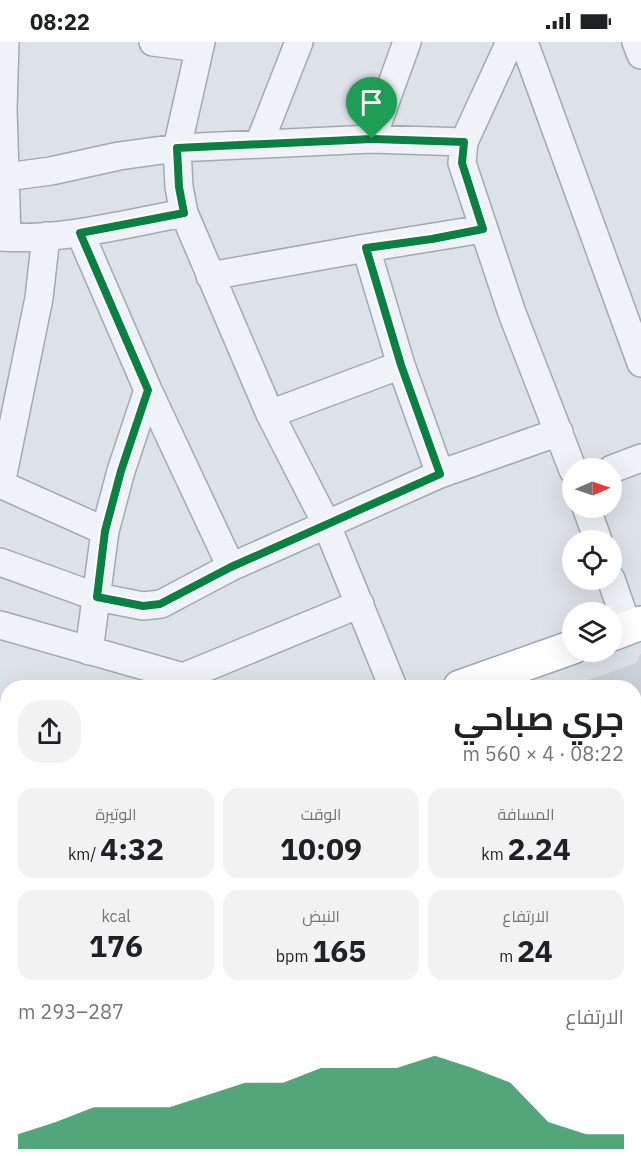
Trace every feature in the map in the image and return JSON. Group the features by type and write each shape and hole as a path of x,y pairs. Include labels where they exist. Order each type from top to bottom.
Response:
{"main road":[{"path":"480,680 562,651"}],"street":[{"path":"5,42 3,109 6,177 3,237 80,233 184,213"},
{"path":"153,42 200,45 177,148 179,187 184,213 270,414 326,523 390,680"},
{"path":"259,144 299,42"},
{"path":"372,139 407,42"},
{"path":"510,42 464,142 462,163 512,313 569,458"},
{"path":"524,42 641,363"},
{"path":"636,42 641,54"},
{"path":"6,177 51,171 119,156 177,148 372,139 464,142"},
{"path":"210,276 483,229"},
{"path":"80,233 148,390 231,567"},
{"path":"46,236 39,298 0,484 105,531"},
{"path":"366,248 401,365 440,474"},
{"path":"270,414 401,365"},
{"path":"89,651 105,531 121,471 148,390"},
{"path":"0,562 97,597 143,606 160,604 231,567 326,523 440,474 559,432"},
{"path":"622,465 641,458"},
{"path":"615,590 627,629"},
{"path":"194,680 360,604"},
{"path":"0,625 183,680"}],"shaded area":[{"path":"641,653 641,680 589,680 636,663"}],"route":[{"path":"372,139 464,142 462,163 483,229 366,248 401,365 440,474 231,567 160,604 143,606 97,597 105,531 121,471 148,390 80,233 184,213 179,187 177,148 372,139"}]}
